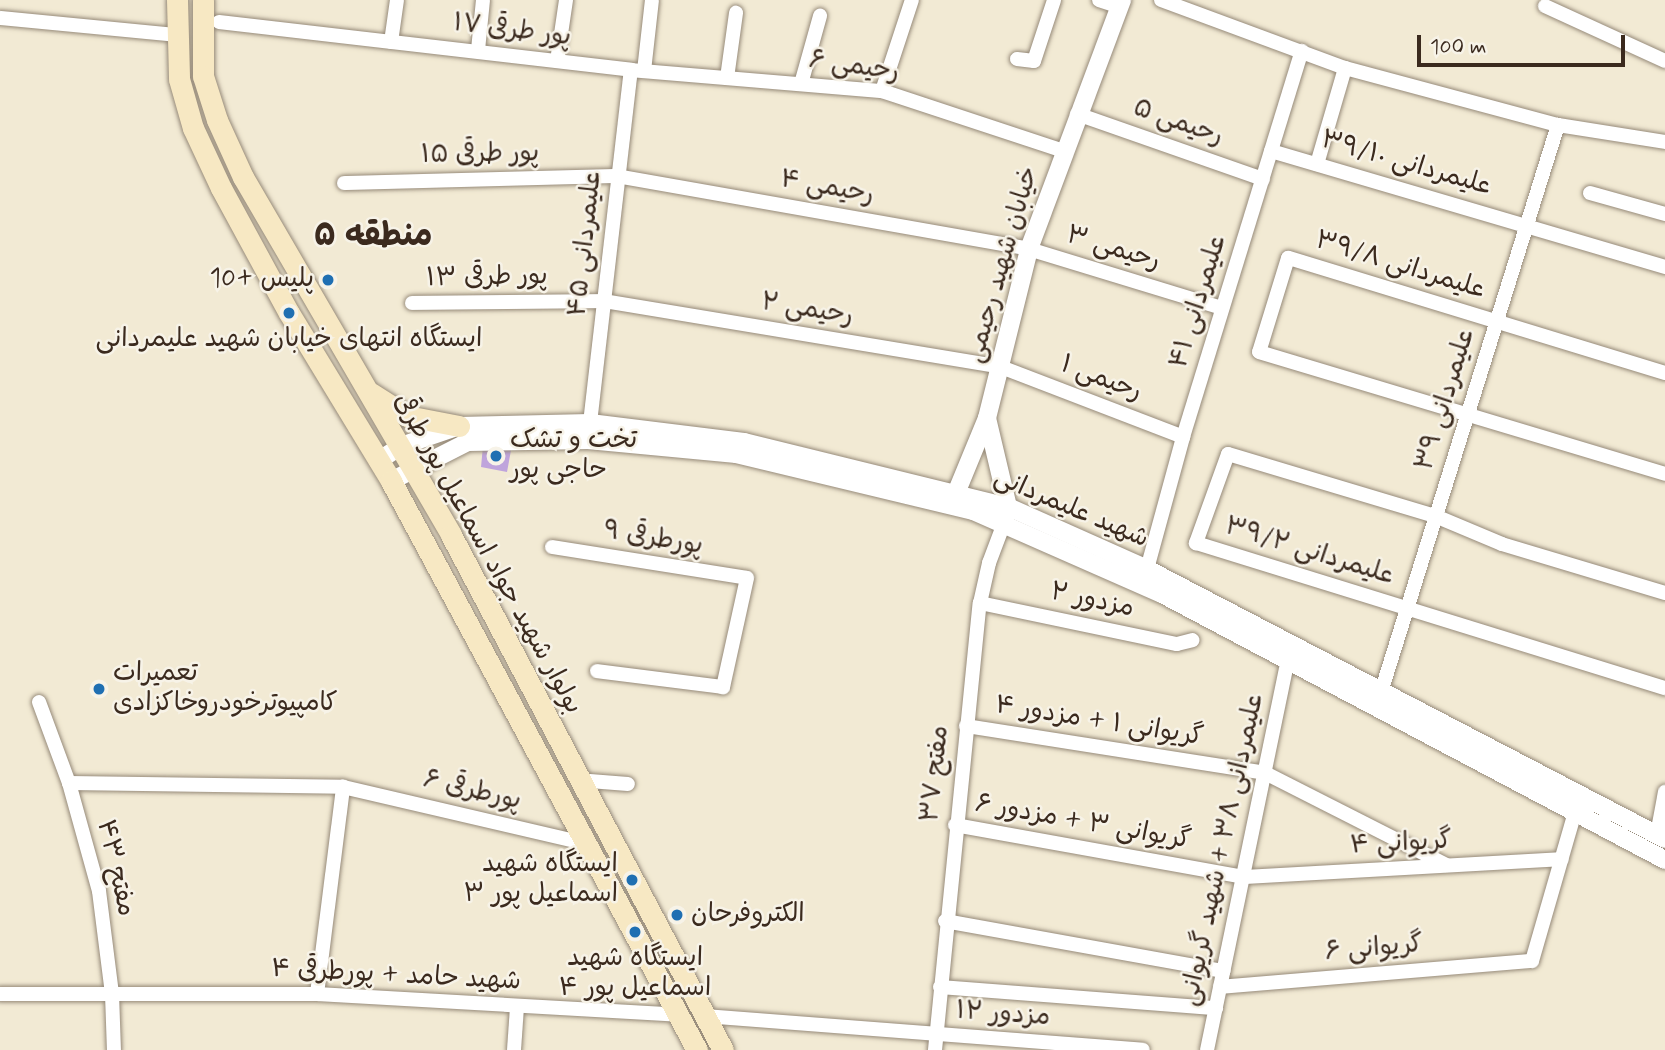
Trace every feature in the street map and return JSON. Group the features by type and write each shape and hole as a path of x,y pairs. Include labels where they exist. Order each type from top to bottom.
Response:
{"main road":[{"name":"بولوار شهید جواد اسماعیل پور طرقی","path":"177,0 179,79 193,128 221,188 289,313 391,481 590,844 696,1050"},
{"name":"بولوار شهید جواد اسماعیل پور طرقی","path":"203,0 203,76 217,120 243,177 365,390 414,468 723,1050"},
{"path":"365,390 407,416 459,426"}],"street":[{"path":"391,42 397,0"},
{"path":"478,50 483,0"},
{"path":"557,61 566,0"},
{"name":"علیمردانی ۴۵","path":"589,432 617,176 652,0"},
{"path":"882,91 912,0"},
{"path":"1017,59 1034,61 1054,0"},
{"path":"1099,0 1121,3"},
{"path":"1161,0 1345,68 1558,125 1665,142"},
{"name":"خیابان شهید رحیمی","path":"954,498 987,418 1029,249 1063,151 1121,3"},
{"path":"1545,6 1665,61"},
{"path":"727,78 736,13"},
{"path":"801,84 820,16"},
{"path":"0,18 176,35"},
{"name":"پور طرقی ۱۷","path":"219,22 478,50 638,71"},
{"name":"علیمردانی ۴۱","path":"1143,577 1182,437 1302,51"},
{"path":"1317,164 1345,68"},
{"name":"رحیمی ۶","path":"638,71 882,91 1063,151"},
{"name":"رحیمی ۵","path":"1077,114 1262,179"},
{"name":"علیمردانی ۳۹","path":"1377,697 1558,125"},
{"name":"علیمردانی ۳۹/۱۰","path":"1271,150 1665,267"},
{"name":"پور طرقی ۱۵","path":"344,183 617,176"},
{"name":"رحیمی ۴","path":"617,176 1029,249"},
{"path":"1590,193 1665,214"},
{"name":"رحیمی ۳","path":"1029,249 1222,308"},
{"name":"علیمردانی ۳۹/۸","path":"1467,416 1259,352 1288,258 1665,373"},
{"name":"پور طرقی ۱۳","path":"412,303 604,301"},
{"name":"رحیمی ۲","path":"604,301 1001,367"},
{"name":"رحیمی ۱","path":"1001,367 1182,437"},
{"path":"1467,416 1665,474"},
{"path":"987,418 1006,515"},
{"name":"شهید علیمردانی","path":"378,461 401,446 459,426 589,432 736,454 954,498 1006,515 1143,577 1377,697 1583,795 1659,846"},
{"name":"شهید علیمردانی","path":"391,481 468,442 589,432"},
{"name":"علیمردانی ۳۹/۲","path":"1435,516 1228,454 1196,543 1665,688"},
{"name":"مفتح ۳۷","path":"935,1050 945,921 981,603 989,563 1006,515"},
{"path":"1435,516 1502,544 1665,593"},
{"name":"پورطرقی ۹","path":"552,547 747,578 723,687 597,671"},
{"name":"مزدور ۲","path":"981,603 1177,644 1194,640"},
{"name":"علیمردانی ۳۸ + شهید گریوانی","path":"1207,1050 1290,652"},
{"name":"شهید علیمردانی","path":"1377,697 1575,812 1659,846"},
{"name":"مفتح ۴۳","path":"39,702 69,783 99,891 112,994 114,1050"},
{"name":"گریوانی ۱ + مزدور ۴","path":"966,726 1265,773 1447,866"},
{"path":"577,779 628,784"},
{"name":"پورطرقی ۶","path":"69,783 343,788 590,844"},
{"path":"317,994 343,788"},
{"path":"1659,846 1665,792"},
{"path":"1562,859 1575,812 1583,795"},
{"name":"گریوانی ۳ + مزدور ۶","path":"956,825 1243,877"},
{"name":"گریوانی ۴","path":"1243,877 1562,859"},
{"name":"گریوانی ۶","path":"1220,986 1532,961 1562,859"},
{"path":"945,921 1224,971"},
{"path":"940,987 1216,1008"},
{"name":"شهید حامد + پورطرقی ۴","path":"0,994 317,994 678,1015"},
{"path":"514,1050 517,1007"},
{"name":"مزدور ۱۲","path":"705,1016 1143,1050"}],"building":[{"name":"تخت و تشک حاجی پور","path":"512,445 507,472 481,467 483,446"}],"place":[{"name":"پلیس +10","path":"328,280"},
{"name":"ایستگاه انتهای خیابان شهید علیمردانی","path":"289,313"},
{"name":"تخت و تشک حاجی پور","path":"496,456"},
{"name":"تعمیرات کامپیوترخودروخاکزادی","path":"99,689"},
{"name":"ایستگاه شهید اسماعیل پور ۳","path":"632,880"},
{"name":"الکتروفرحان","path":"677,915"},
{"name":"ایستگاه شهید اسماعیل پور ۴","path":"635,932"}],"district":[{"name":"منطقه ۵","path":"373,237"}]}
